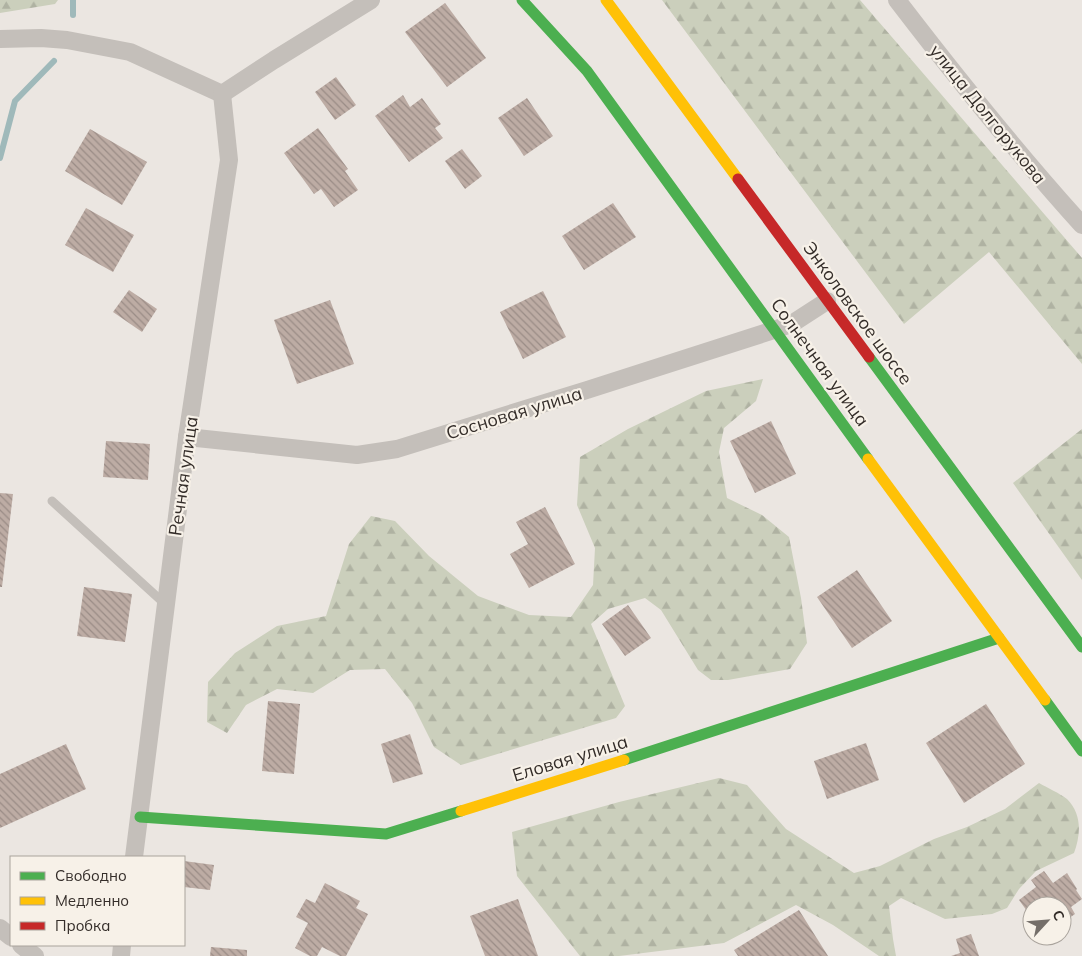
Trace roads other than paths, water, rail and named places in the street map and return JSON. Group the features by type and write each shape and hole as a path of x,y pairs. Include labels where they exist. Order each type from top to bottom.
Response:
{"street":[{"path":"0,39 41,38 67,40 130,52 222,94 372,0"},
{"name":"Солнечная улица","path":"522,0 587,71 1082,751"},
{"name":"Энколовское шоссе","path":"606,0 1082,647"},
{"name":"улица Долгорукова","path":"897,0 938,53 1054,194 1082,225"},
{"name":"Речная улица","path":"134,856 187,437 229,160 222,94"},
{"name":"Сосновая улица","path":"187,437 358,455 397,449 774,330 793,323 828,301"},
{"name":"Еловая улица","path":"140,818 386,834 675,744 999,638"},
{"path":"0,928 10,936"},
{"path":"22,946 35,956"}],"lane":[{"path":"52,501 166,604"}],"waterway":[{"path":"73,0 73,15"},
{"path":"0,158 15,101 54,61"}]}
